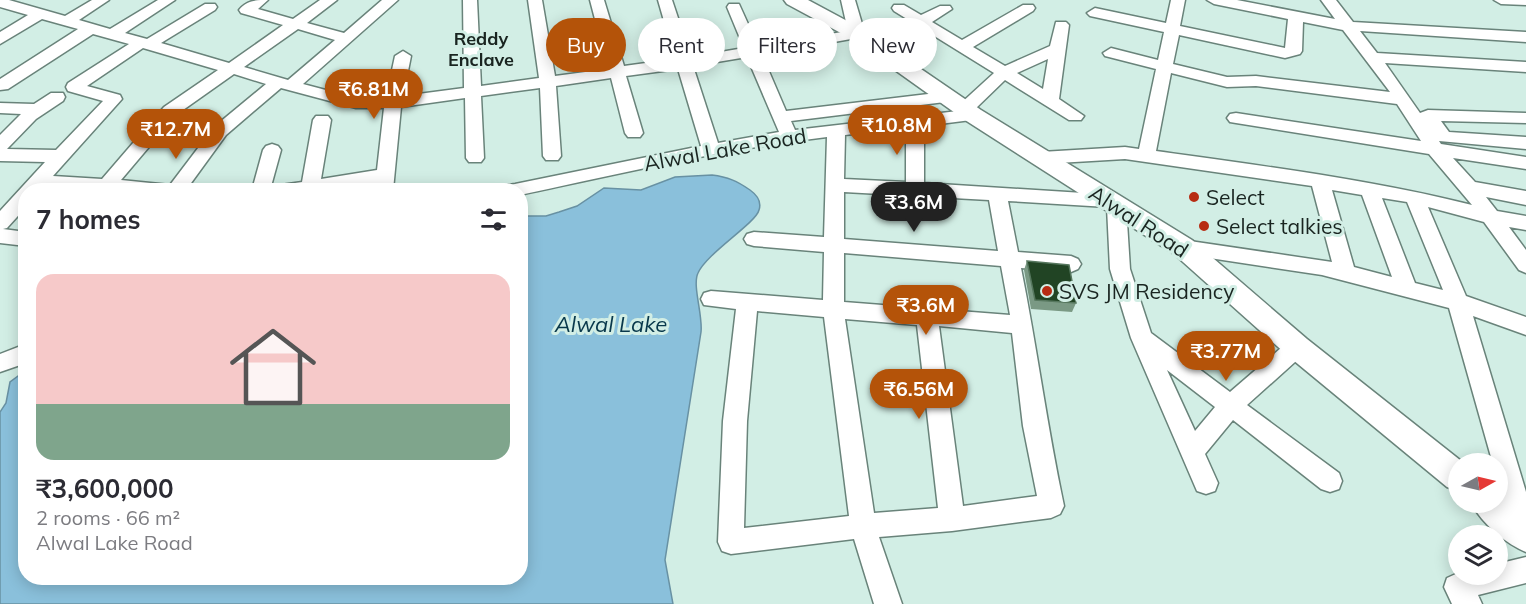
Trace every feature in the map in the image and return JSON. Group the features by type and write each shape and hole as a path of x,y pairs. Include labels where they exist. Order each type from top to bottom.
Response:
{"main road":[{"name":"Alwal Road","path":"794,0 849,30"},
{"name":"Alwal Road","path":"911,72 961,107 1183,247 1297,347 1448,469"},
{"path":"1500,513 1526,536"}],"street":[{"path":"67,21 102,0"},
{"path":"112,34 168,0"},
{"path":"261,0 246,10 345,38"},
{"path":"109,183 170,111 330,0"},
{"path":"470,0 475,92 475,158"},
{"path":"535,0 548,82 552,156"},
{"path":"597,0 602,18"},
{"path":"664,0 670,18"},
{"path":"848,0 853,18"},
{"path":"1146,156 1178,0"},
{"path":"1214,0 1346,26 1526,37"},
{"path":"1328,0 1491,217 1520,246 1526,265"},
{"path":"1501,0 1524,2"},
{"path":"0,2 37,7 67,21 356,103 393,103 616,72 634,133"},
{"path":"181,183 220,132 388,3 408,11"},
{"path":"0,39 37,7"},
{"path":"35,183 114,99 74,87 210,7"},
{"path":"734,7 739,18"},
{"path":"899,8 916,18"},
{"path":"962,47 1028,8"},
{"path":"927,18 945,9"},
{"path":"1095,13 1290,52 1293,51 1296,16"},
{"path":"1050,101 1061,25"},
{"path":"2,85 91,28"},
{"path":"937,31 1075,116"},
{"path":"781,117 961,107 1004,73 1058,48"},
{"path":"1111,53 1227,82 1256,81 1402,99"},
{"path":"385,183 393,103 403,56"},
{"path":"1370,57 1526,67"},
{"path":"688,72 711,150"},
{"path":"762,72 788,136"},
{"path":"0,146 38,110 57,97"},
{"name":"Alwal Lake Road","path":"528,187 788,136 915,122 961,107"},
{"path":"0,108 38,110"},
{"path":"1432,137 1428,114 1526,118"},
{"path":"1236,118 1432,137 1526,143"},
{"path":"311,183 322,120"},
{"path":"915,122 915,190"},
{"path":"836,131 833,307 863,526 888,604"},
{"path":"1432,137 1526,163"},
{"path":"263,183 272,150"},
{"path":"1041,158 1125,153 1414,196 1491,217 1526,223"},
{"path":"0,155 59,156"},
{"path":"1320,181 1345,273"},
{"path":"835,185 1112,203 1120,269 1142,338 1206,483"},
{"path":"1469,187 1526,198"},
{"path":"1369,189 1407,289"},
{"path":"747,301 735,421 731,542 863,526 952,519 1051,506 1035,426 1022,325 1008,260 998,195"},
{"path":"1414,196 1458,302 1526,536"},
{"path":"0,253 18,216"},
{"path":"754,239 1071,264"},
{"path":"1183,247 1322,267 1458,302 1526,326"},
{"path":"711,299 833,307 1022,325"},
{"path":"927,316 952,519"},
{"path":"1142,338 1330,481"},
{"path":"1192,453 1232,405 1297,347"},
{"path":"0,363 18,356"},
{"path":"1468,604 1457,587 1526,570"}],"water":[{"name":"Alwal Lake","path":"712,175 728,178 753,192 757,196 760,207 756,216 703,265 696,278 701,332 665,560 673,604 0,604 0,412 6,403 10,382 18,376 18,585 528,585 528,216 546,216 577,206 604,188 641,190 675,177"}],"building":[{"name":"SVS JM Residency","path":"1027,261 1069,265 1076,303 1035,300"}],"place":[{"name":"Select","path":"1194,197"},
{"name":"Select talkies","path":"1204,226"},
{"name":"SVS JM Residency","path":"1047,291"}],"district":[{"name":"Reddy Enclave","path":"481,48"}]}
